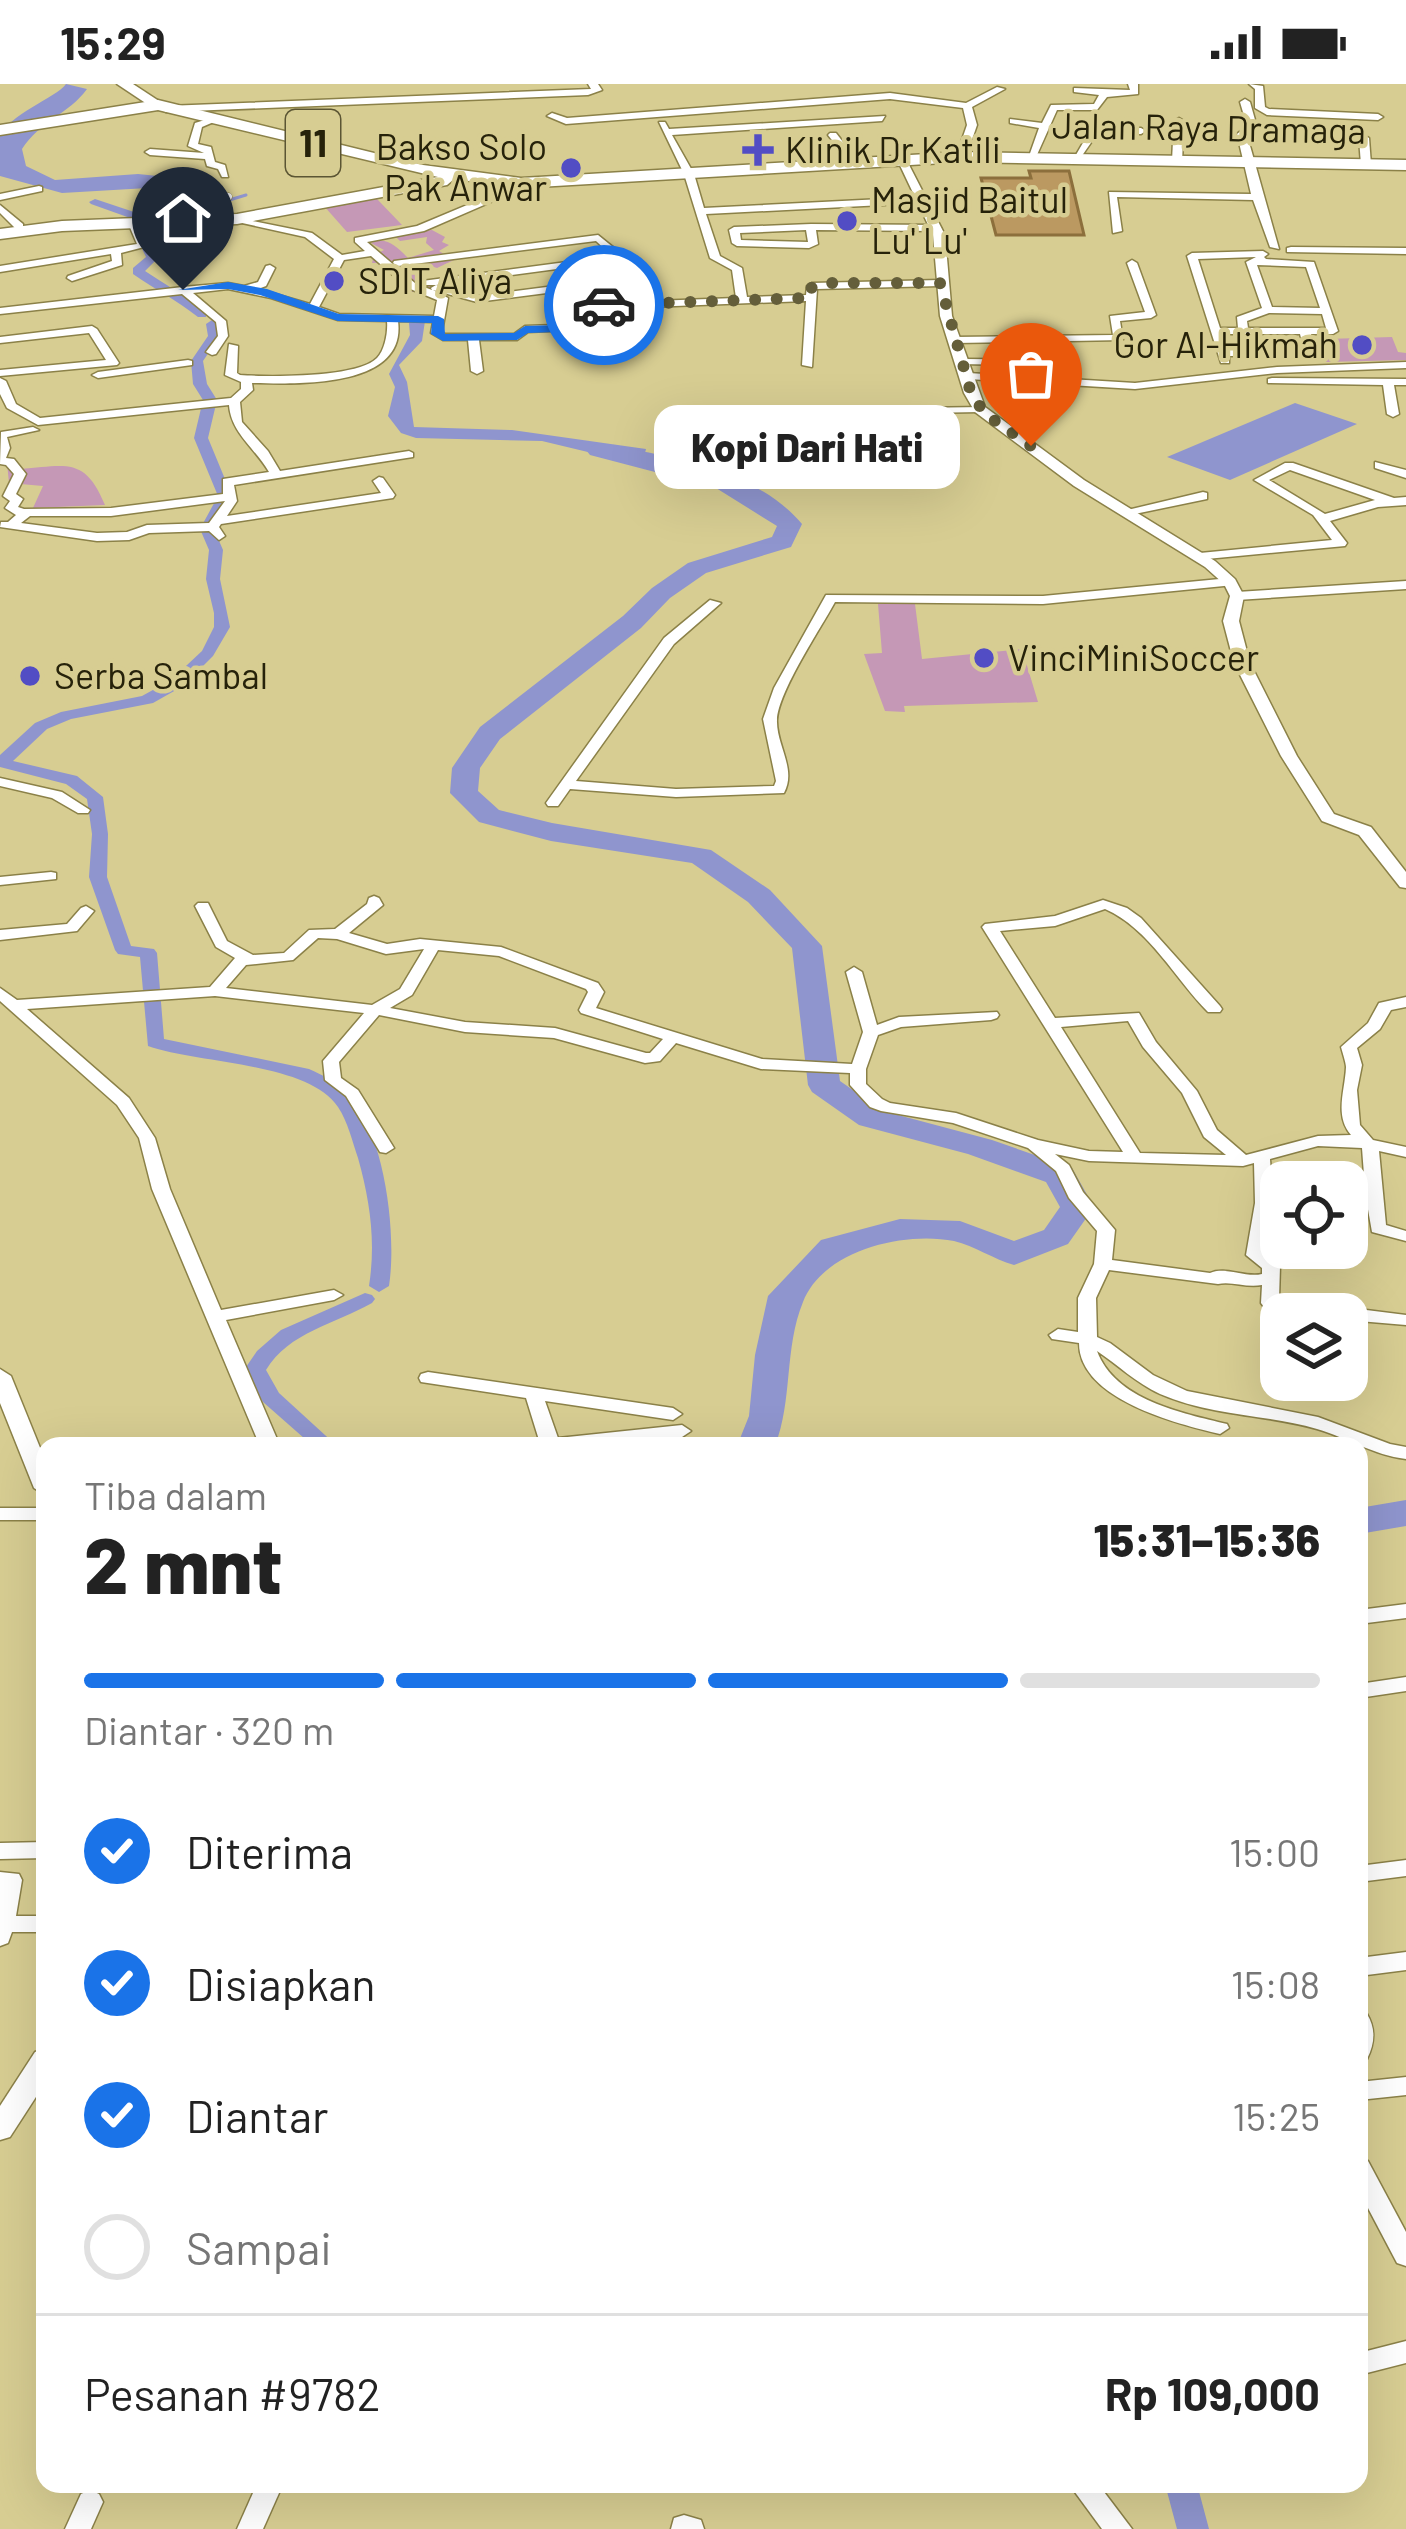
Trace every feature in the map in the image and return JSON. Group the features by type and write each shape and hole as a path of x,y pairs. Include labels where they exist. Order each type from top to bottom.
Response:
{"highway":[{"name":"11","path":"94,119 157,104"},
{"name":"11","path":"62,121 157,104 418,176"},
{"path":"0,131 62,121 163,115 207,120"},
{"name":"Jalan Raya Dramaga","path":"418,176 520,183 961,157 1406,165"},
{"name":"11","path":"4,231 237,219 418,176"},
{"name":"11","path":"307,203 448,179 520,183"},
{"name":"11","path":"140,223 275,210"}],"main road":[{"name":"11","path":"124,84 157,104"}],"street":[{"path":"352,84 359,101"},
{"path":"412,84 420,99"},
{"path":"472,84 480,98"},
{"path":"533,84 539,95"},
{"path":"157,104 480,98 593,92 593,84 608,84"},
{"path":"882,84 894,96"},
{"path":"1031,157 1042,125 1055,106 1097,107 1103,95 1133,93 1133,84"},
{"path":"1254,84 1260,88 1261,108 1267,112 1378,117"},
{"path":"552,116 566,121 655,116 894,96 968,106 1000,89"},
{"path":"1076,89 1109,94"},
{"path":"1245,102 1252,127 1242,132 1270,252"},
{"path":"961,157 972,125 968,106"},
{"path":"655,116 689,174 715,258 737,268 742,299"},
{"path":"668,132 882,118"},
{"path":"207,120 198,125 194,146 208,149 210,164 221,166 225,175"},
{"path":"1013,121 1042,125"},
{"path":"1177,160 1179,121"},
{"path":"1076,158 1094,131 1141,131"},
{"path":"833,135 855,164"},
{"path":"1364,138 1366,165"},
{"path":"150,152 209,155"},
{"path":"902,161 937,228 940,283 980,409 1125,512 1200,557 1233,589 1231,621 1242,663 1289,756 1328,818 1365,832 1406,883"},
{"path":"520,183 419,229 359,238 366,254 412,286 443,298 434,319 437,336 520,336 525,329"},
{"path":"0,196 39,189"},
{"path":"196,190 223,194"},
{"path":"170,193 223,194 228,197 213,203 170,193"},
{"path":"1117,231 1112,194 1257,196"},
{"path":"704,211 922,200"},
{"path":"0,208 4,231"},
{"path":"237,219 308,236 344,257 366,254"},
{"path":"0,269 144,245 140,223"},
{"path":"811,227 813,244 809,245 737,244 734,230 811,227 937,228"},
{"path":"373,236 426,284 477,299 632,279"},
{"path":"447,238 460,255"},
{"path":"398,263 598,238 620,258 426,284"},
{"path":"72,278 118,263 115,250"},
{"path":"1305,333 1310,353 1224,357 1192,256 1288,255 1289,250 1406,251"},
{"path":"1251,262 1270,252"},
{"path":"313,309 344,257"},
{"path":"1251,262 1268,310"},
{"path":"1216,332 1333,331 1308,263 1251,262"},
{"path":"955,340 1119,338 1114,318 1151,315 1132,263"},
{"path":"0,311 183,290 246,289 262,284 269,268"},
{"path":"808,365 811,288 822,283 940,283"},
{"path":"246,289 338,317 434,319"},
{"path":"183,290 221,321 223,335 212,352"},
{"path":"525,329 591,326 592,308 597,306 809,298"},
{"path":"1244,332 1241,319 1268,310 1326,311"},
{"path":"517,315 525,329"},
{"path":"233,346 231,375 246,379 374,367 383,359 394,331 392,320"},
{"path":"0,340 93,329 113,363 1,380"},
{"path":"473,338 477,371"},
{"path":"1,380 188,363"},
{"path":"966,370 1067,363"},
{"path":"966,370 1122,386 1293,368 1406,365"},
{"path":"246,379 248,390 234,401 1,435 0,459 20,474 9,496 17,499 11,508 23,513 114,516 227,493 276,475 409,455"},
{"path":"1,380 11,406 36,431"},
{"path":"1202,380 1406,382"},
{"path":"1388,382 1393,414"},
{"path":"234,401 236,423 264,453 276,475"},
{"path":"913,460 908,440 929,435 917,410 980,409"},
{"path":"1379,465 1406,474"},
{"path":"1200,557 1341,543 1326,518 1260,480 1296,466 1400,502"},
{"path":"216,528 227,493 220,468"},
{"path":"5,525 98,537 129,536 147,529 216,528 389,495 379,481"},
{"path":"1125,512 1203,496"},
{"path":"1326,518 1400,502"},
{"path":"5,525 23,513"},
{"path":"566,784 676,793 779,790 783,781 770,719 781,688 831,598 1043,600 1406,585"},
{"path":"554,803 669,641 715,603"},
{"path":"0,782 57,795 83,810"},
{"path":"0,881 51,876"},
{"path":"338,934 373,907 374,901"},
{"path":"1135,1158 990,927 1065,919 1097,905 1110,905 1142,927 1188,986 1214,1010"},
{"path":"202,906 220,944 247,958 283,958 314,933 338,934 380,948 434,945 521,958 596,989 587,1006 591,1013 671,1040 761,1064 857,1069"},
{"path":"0,934 72,928 86,911"},
{"path":"386,1148 352,1093 329,1072 332,1060 374,1010 406,992 434,945"},
{"path":"215,991 247,958"},
{"path":"854,972 871,1032 857,1069 858,1085 876,1103 1003,1130 1034,1144 1089,1156 1253,1160 1318,1141 1364,1142 1406,1152"},
{"path":"16,1005 215,991 374,1010 465,1027 555,1033 646,1058 654,1058 671,1040"},
{"path":"0,993 123,1102 147,1138 161,1189 266,1437"},
{"path":"1406,1002 1385,1006 1374,1026 1349,1047 1354,1065 1349,1090 1352,1126 1370,1147 1379,1230 1406,1236"},
{"path":"871,1032 899,1022 991,1015"},
{"path":"1052,1024 1133,1016 1149,1044 1190,1091 1210,1132 1253,1160 1264,1203 1256,1260 1271,1266 1270,1293"},
{"path":"1034,1144 1063,1169 1075,1194 1106,1230 1103,1264 1087,1298 1088,1358 1122,1395 1147,1409 1220,1428"},
{"path":"1368,1193 1376,1194"},
{"path":"1103,1264 1200,1279 1218,1280 1217,1275 1250,1282 1271,1277"},
{"path":"218,1316 334,1295"},
{"path":"1368,1316 1406,1320"},
{"path":"1058,1335 1088,1336 1108,1346 1132,1371 1172,1392 1317,1423 1359,1437"},
{"path":"0,1376 36,1466"},
{"path":"428,1378 678,1423 593,1437"},
{"path":"534,1395 542,1437"},
{"path":"1368,1440 1406,1453"},
{"path":"0,1514 36,1514"},
{"path":"1368,1616 1406,1611"},
{"path":"1368,1690 1406,1684"},
{"path":"0,1851 36,1850"},
{"path":"1368,1873 1406,1868"},
{"path":"2,1909 36,1921"},
{"path":"1368,1966 1406,1961"},
{"path":"0,2129 36,2074"},
{"path":"1368,2090 1406,2086"},
{"path":"1368,2185 1406,2256"},
{"path":"1368,2361 1406,2352"},
{"path":"250,2529 266,2493"},
{"path":"1089,2493 1119,2529"},
{"path":"79,2529 90,2502"}],"shaded area":[{"path":"377,199 402,225 347,232 324,206"},
{"path":"432,230 449,245 439,251 454,260 437,268 416,261 408,266 435,285 470,291 412,292 381,263 372,263 374,255 384,250 371,243 377,241 391,244 408,258 434,250 426,243 427,237 400,241 394,235"},
{"name":"Gor Al-Hikmah","path":"1392,337 1398,352 1406,353 1406,360 1326,362 1322,351 1332,350 1326,339"},
{"path":"16,462 20,469 63,466 82,471 105,505 33,508 43,486 9,483 7,463"},
{"name":"VinciMiniSoccer","path":"878,604 915,604 922,659 1022,649 1038,702 904,706 905,712 885,711 864,654 882,653"}],"water":[{"path":"66,84 87,89 29,139 22,149 26,166 55,180 138,174 187,179 182,186 62,193 0,176 4,129"},
{"path":"425,321 422,341 399,365 407,382 414,427 512,430 646,449 642,465 542,441 416,438 401,433 388,416 395,387 389,374 410,335 409,323"},
{"path":"1295,403 1357,424 1230,480 1167,457"}],"building":[{"path":"1029,171 1069,171 1084,235 996,235 981,178 1031,178"}],"waterway":[{"path":"139,217 176,216 246,195"},
{"path":"95,202 139,217 137,226"},
{"path":"138,228 230,224"},
{"path":"138,228 152,258 137,271 165,290"},
{"path":"175,293 202,314"},
{"path":"212,324 214,336 197,361 200,384 210,400 201,438 225,496 207,529 216,550 213,579 222,627 208,653 177,683 147,700 67,715 41,726 4,760 8,767 71,780 95,797 100,834 98,877 124,950 148,953 155,1042 302,1073 324,1083 346,1104 360,1134 379,1205 383,1236 379,1286"},
{"path":"598,450 725,482 790,524 782,542 697,568 661,593 632,622 490,733 466,768 464,793 489,816 551,832 701,856 759,896 807,946 824,1085 871,1118 980,1147 1060,1175 1077,1207 1056,1237 1014,1254 960,1231 900,1229 833,1247 786,1296 773,1355 768,1416 760,1437"},
{"path":"316,1437 271,1397 255,1370 264,1355 289,1335 365,1299"},
{"path":"1368,1519 1406,1513"},
{"path":"1183,2493 1193,2529"}],"way so far":[{"path":"604,305 809,298 811,288 822,283 940,283 947,322 971,393 985,414 1031,446"}],"place":[{"name":"Klinik Dr Katili","path":"758,150"},
{"name":"Bakso Solo Pak Anwar","path":"571,168"},
{"name":"Masjid Baitul Lu' Lu'","path":"847,221"},
{"name":"SDIT Aliya","path":"334,281"},
{"name":"Gor Al-Hikmah","path":"1362,345"},
{"name":"Kopi Dari Hati","path":"1031,446"},
{"name":"VinciMiniSoccer","path":"984,658"},
{"name":"Serba Sambal","path":"30,676"}],"route":[{"path":"183,290 228,286 338,317 438,319 436,334 443,338 517,337 525,329 589,327 594,325 592,308 604,305"}]}
